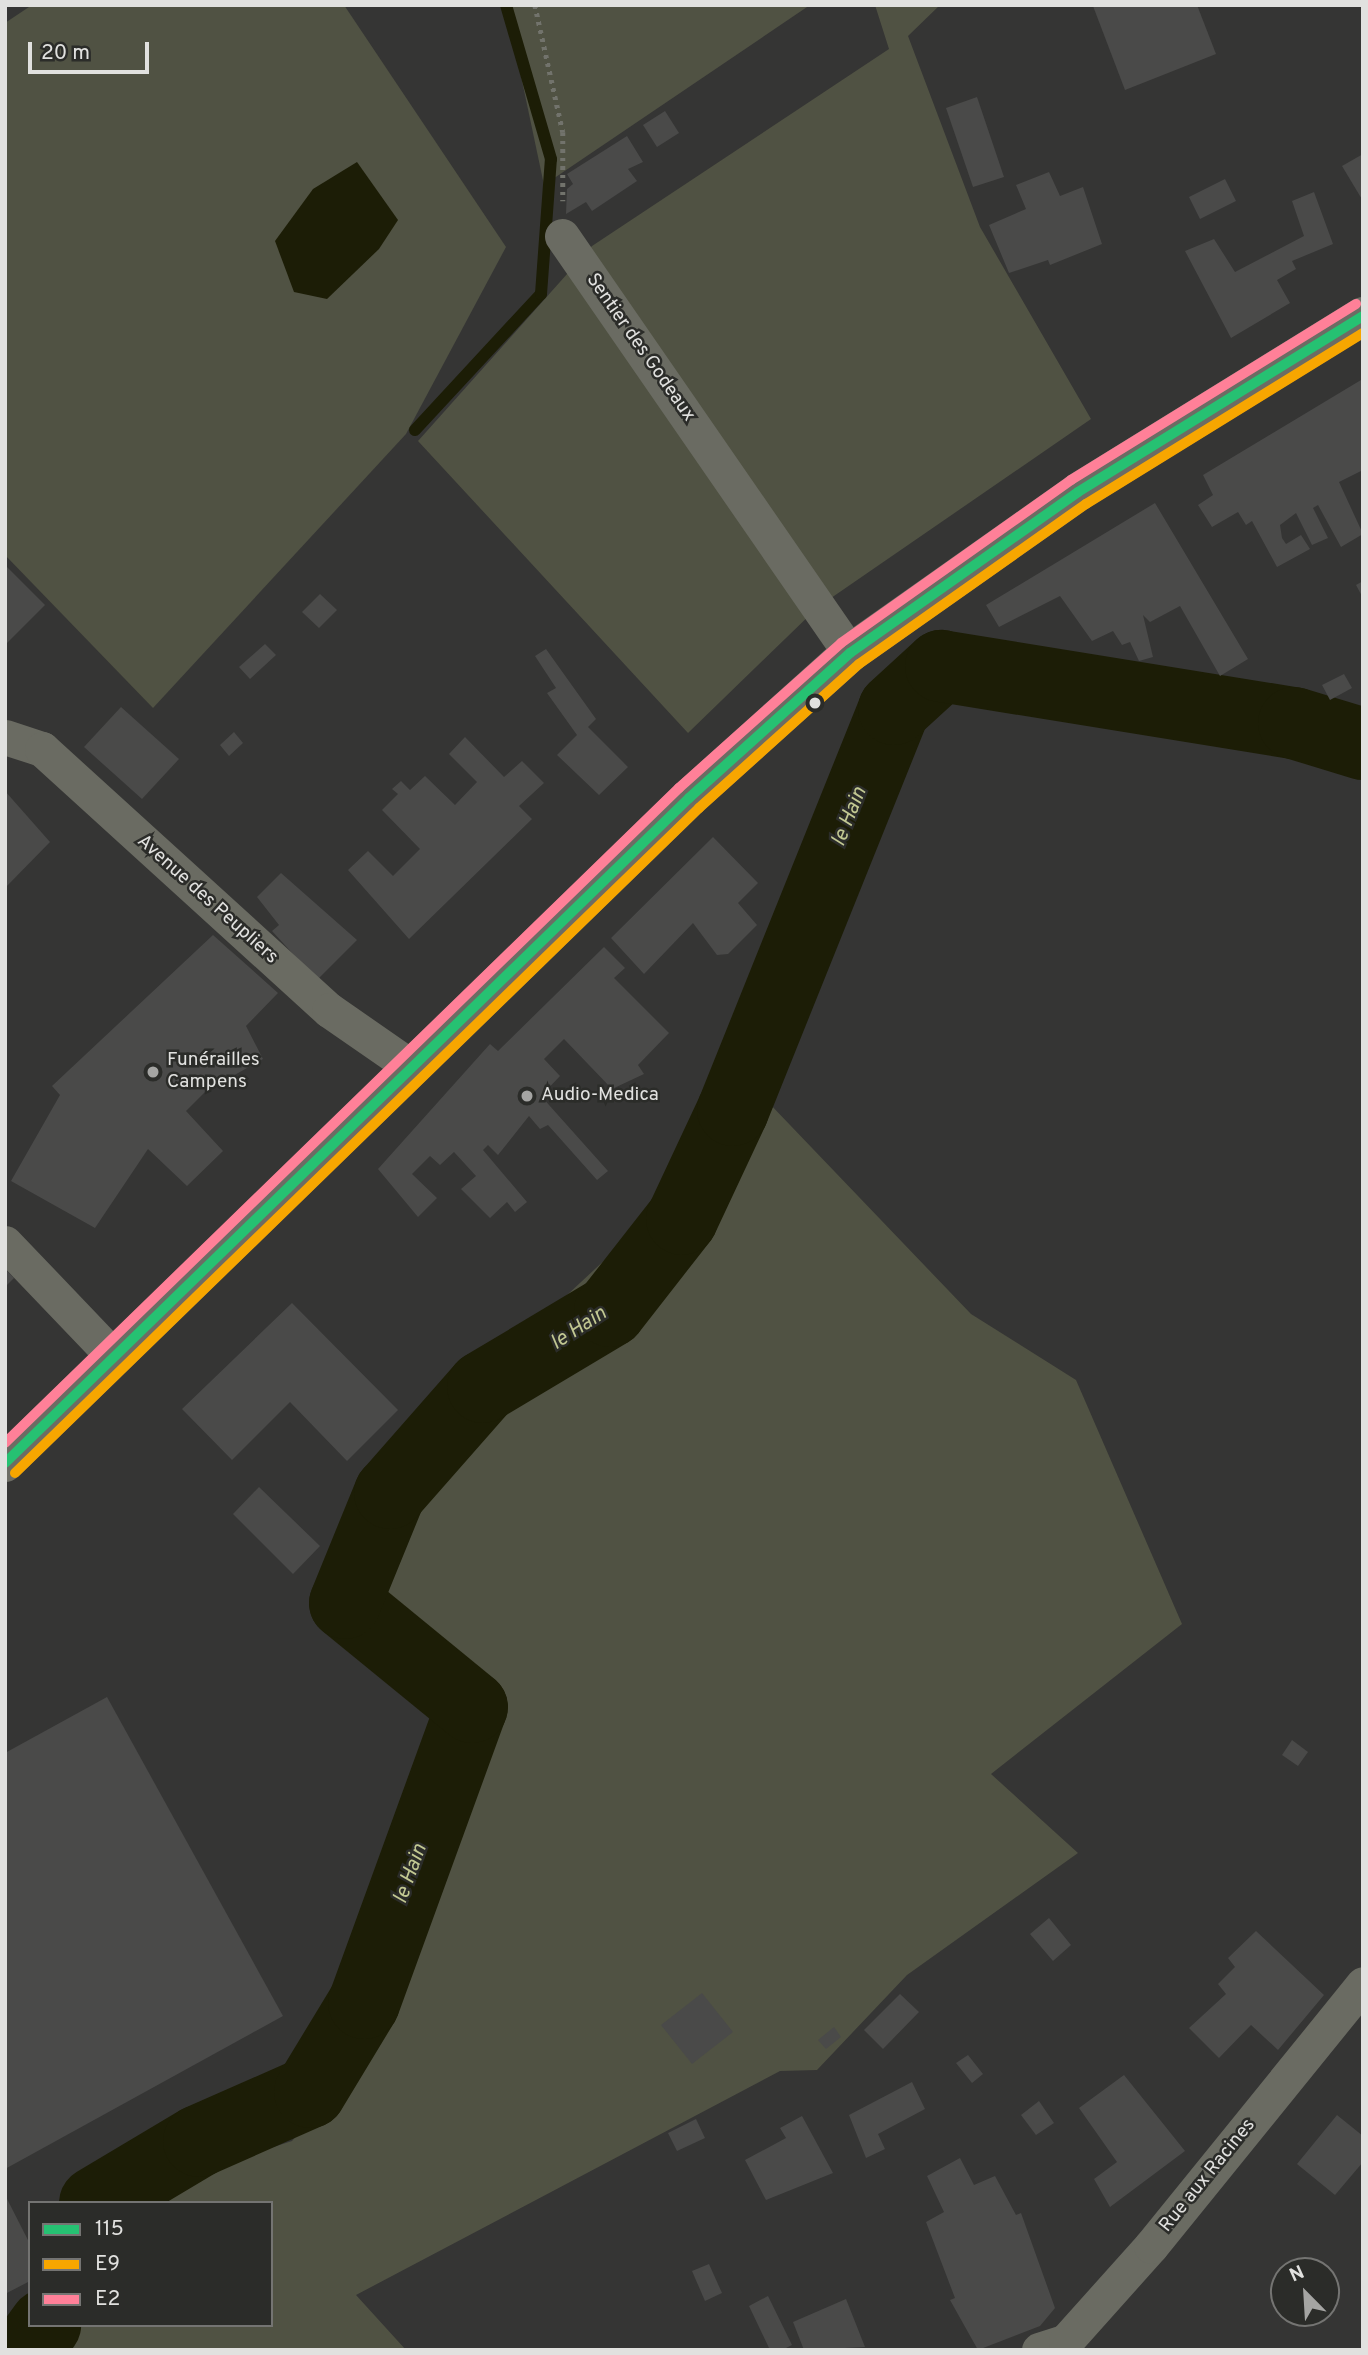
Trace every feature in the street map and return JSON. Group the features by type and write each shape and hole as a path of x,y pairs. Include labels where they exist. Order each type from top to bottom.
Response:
{"main road":[{"path":"5,1463 410,1066 850,653 1078,492 1363,316"}],"street":[{"name":"Sentier des Godeaux","path":"562,236 850,653"},
{"name":"Avenue des Peupliers","path":"5,737 41,749 329,1010 410,1066"},
{"path":"5,1243 114,1357"},
{"name":"Rue aux Racines","path":"1056,2347 1151,2246 1363,1984"}],"path":[{"path":"535,5 563,132 562,236"}],"shaded area":[{"path":"32,5 344,5 506,247 406,434 153,708 5,555 5,23"},
{"path":"506,5 810,5 544,185"},
{"path":"875,5 940,5 908,36 980,227 1091,419 818,607 688,733 418,441 592,246 889,49"},
{"path":"357,162 398,220 379,249 327,299 294,292 275,241 313,189"},
{"path":"723,1055 971,1314 1076,1380 1182,1624 991,1774 1078,1853 907,1975 817,2070 780,2071 356,2295 406,2350 61,2350 73,2327 273,2327 273,2201 147,2201 202,2170 292,2141 356,2064 489,1688 428,1642 314,1607 404,1447 654,1214"}],"building":[{"path":"1197,5 1216,54 1125,90 1093,6"},
{"path":"977,97 1004,177 973,187 946,108"},
{"path":"665,111 679,133 657,147 643,125"},
{"path":"627,136 643,162 628,169 637,181 592,211 586,202 566,214 567,189 573,184 567,174"},
{"path":"1363,154 1363,201 1342,166"},
{"path":"1049,172 1060,196 1083,187 1102,244 1050,265 1048,260 1009,273 989,225 1026,209 1016,185"},
{"path":"1225,179 1236,201 1200,219 1189,197"},
{"path":"1314,192 1333,244 1292,261 1296,269 1277,280 1290,303 1231,338 1185,251 1214,239 1235,272 1304,236 1292,201"},
{"path":"1361,380 1363,470 1339,482 1363,534 1341,547 1318,505 1313,508 1328,538 1312,545 1296,513 1280,525 1282,538 1286,544 1301,535 1310,549 1277,567 1252,521 1246,525 1238,512 1212,527 1198,505 1213,495 1203,475"},
{"path":"1155,503 1248,659 1220,676 1180,606 1150,622 1143,615 1153,657 1139,661 1130,642 1122,645 1113,631 1092,641 1060,596 999,627 986,605"},
{"path":"5,565 45,605 5,645"},
{"path":"1363,581 1363,598 1356,585"},
{"path":"320,594 337,610 319,628 302,612"},
{"path":"265,644 276,655 250,679 239,667"},
{"path":"546,649 596,719 588,727 628,767 599,795 557,755 577,735 547,693 556,688 535,656"},
{"path":"1344,674 1352,688 1330,700 1322,685"},
{"path":"121,707 179,759 142,799 84,747"},
{"path":"234,732 243,743 229,756 220,745"},
{"path":"465,737 504,777 522,761 544,783 519,806 532,819 409,939 348,870 368,851 393,876 420,849 382,810 398,794 392,789 401,781 410,790 425,776 455,805 477,782 449,754"},
{"path":"5,791 50,842 5,888"},
{"path":"713,837 758,883 738,903 757,925 728,954 717,955 693,923 644,974 611,938"},
{"path":"281,873 357,940 317,980 272,931 279,925 257,897"},
{"name":"Funérailles Campens","path":"213,935 278,993 246,1026 263,1059 206,1091 186,1111 223,1151 187,1186 148,1149 95,1228 11,1181 60,1095 52,1086"},
{"path":"604,947 625,968 614,978 669,1033 638,1065 644,1074 612,1089 564,1039 544,1059 560,1076 541,1096 608,1171 597,1180 548,1125 540,1129 529,1116 498,1155 488,1145 483,1150 527,1202 515,1212 507,1202 490,1218 461,1189 476,1176 454,1152 440,1165 430,1156 412,1174 437,1198 418,1217 378,1169 490,1044 498,1051"},
{"path":"5,1269 14,1278 5,1287"},
{"path":"292,1303 398,1410 347,1461 290,1402 232,1460 182,1409"},
{"path":"259,1487 320,1546 293,1574 233,1514"},
{"path":"107,1697 283,2016 5,2169 5,1753"},
{"path":"1292,1740 1308,1752 1298,1766 1282,1755"},
{"path":"1049,1918 1071,1945 1053,1961 1030,1934"},
{"path":"1256,1931 1324,1995 1278,2050 1251,2025 1219,2058 1189,2028 1226,1994 1218,1984 1235,1967 1228,1958"},
{"path":"702,1993 733,2032 692,2064 661,2025"},
{"path":"900,1994 919,2012 883,2049 864,2030"},
{"path":"834,2027 841,2037 826,2049 818,2040"},
{"path":"968,2055 983,2074 972,2083 956,2063"},
{"path":"1124,2075 1185,2151 1110,2207 1094,2179 1117,2162 1079,2108"},
{"path":"912,2082 925,2109 878,2134 885,2149 866,2158 849,2115"},
{"path":"1039,2101 1054,2123 1036,2135 1021,2115"},
{"path":"1337,2115 1363,2136 1363,2162 1335,2195 1297,2164"},
{"path":"802,2116 833,2173 766,2200 745,2160 786,2138 780,2128"},
{"path":"696,2119 705,2138 677,2151 668,2133"},
{"path":"960,2158 974,2185 995,2176 1016,2215 1021,2213 1055,2308 1040,2326 978,2350 950,2300 955,2298 926,2222 944,2212 927,2176"},
{"path":"5,2195 28,2240 28,2282 5,2294"},
{"path":"709,2264 722,2293 705,2301 692,2271"},
{"path":"768,2296 792,2345 782,2350 770,2350 749,2306"},
{"path":"846,2299 865,2347 804,2350 793,2322"}],"waterway":[{"path":"415,430 541,294 551,159 506,5"},
{"name":"le Hain","path":"98,2201 199,2141 310,2092 364,2003 472,1707 345,1603 390,1493 483,1387 610,1311 682,1219 733,1110 894,709 941,666 1294,723 1363,744"},
{"name":"le Hain","path":"27,2350 44,2327"}],"transit line":[{"name":"E2","path":"5,1443 679,788 841,643 1071,480 1356,304"},
{"name":"115","path":"5,1463 689,798 850,653 1078,492 1363,316"},
{"name":"E9","path":"15,1473 699,808 859,664 1086,504 1363,333"}],"place":[{"name":"Funérailles Campens","path":"153,1072"},
{"name":"Audio-Medica","path":"527,1096"}]}
